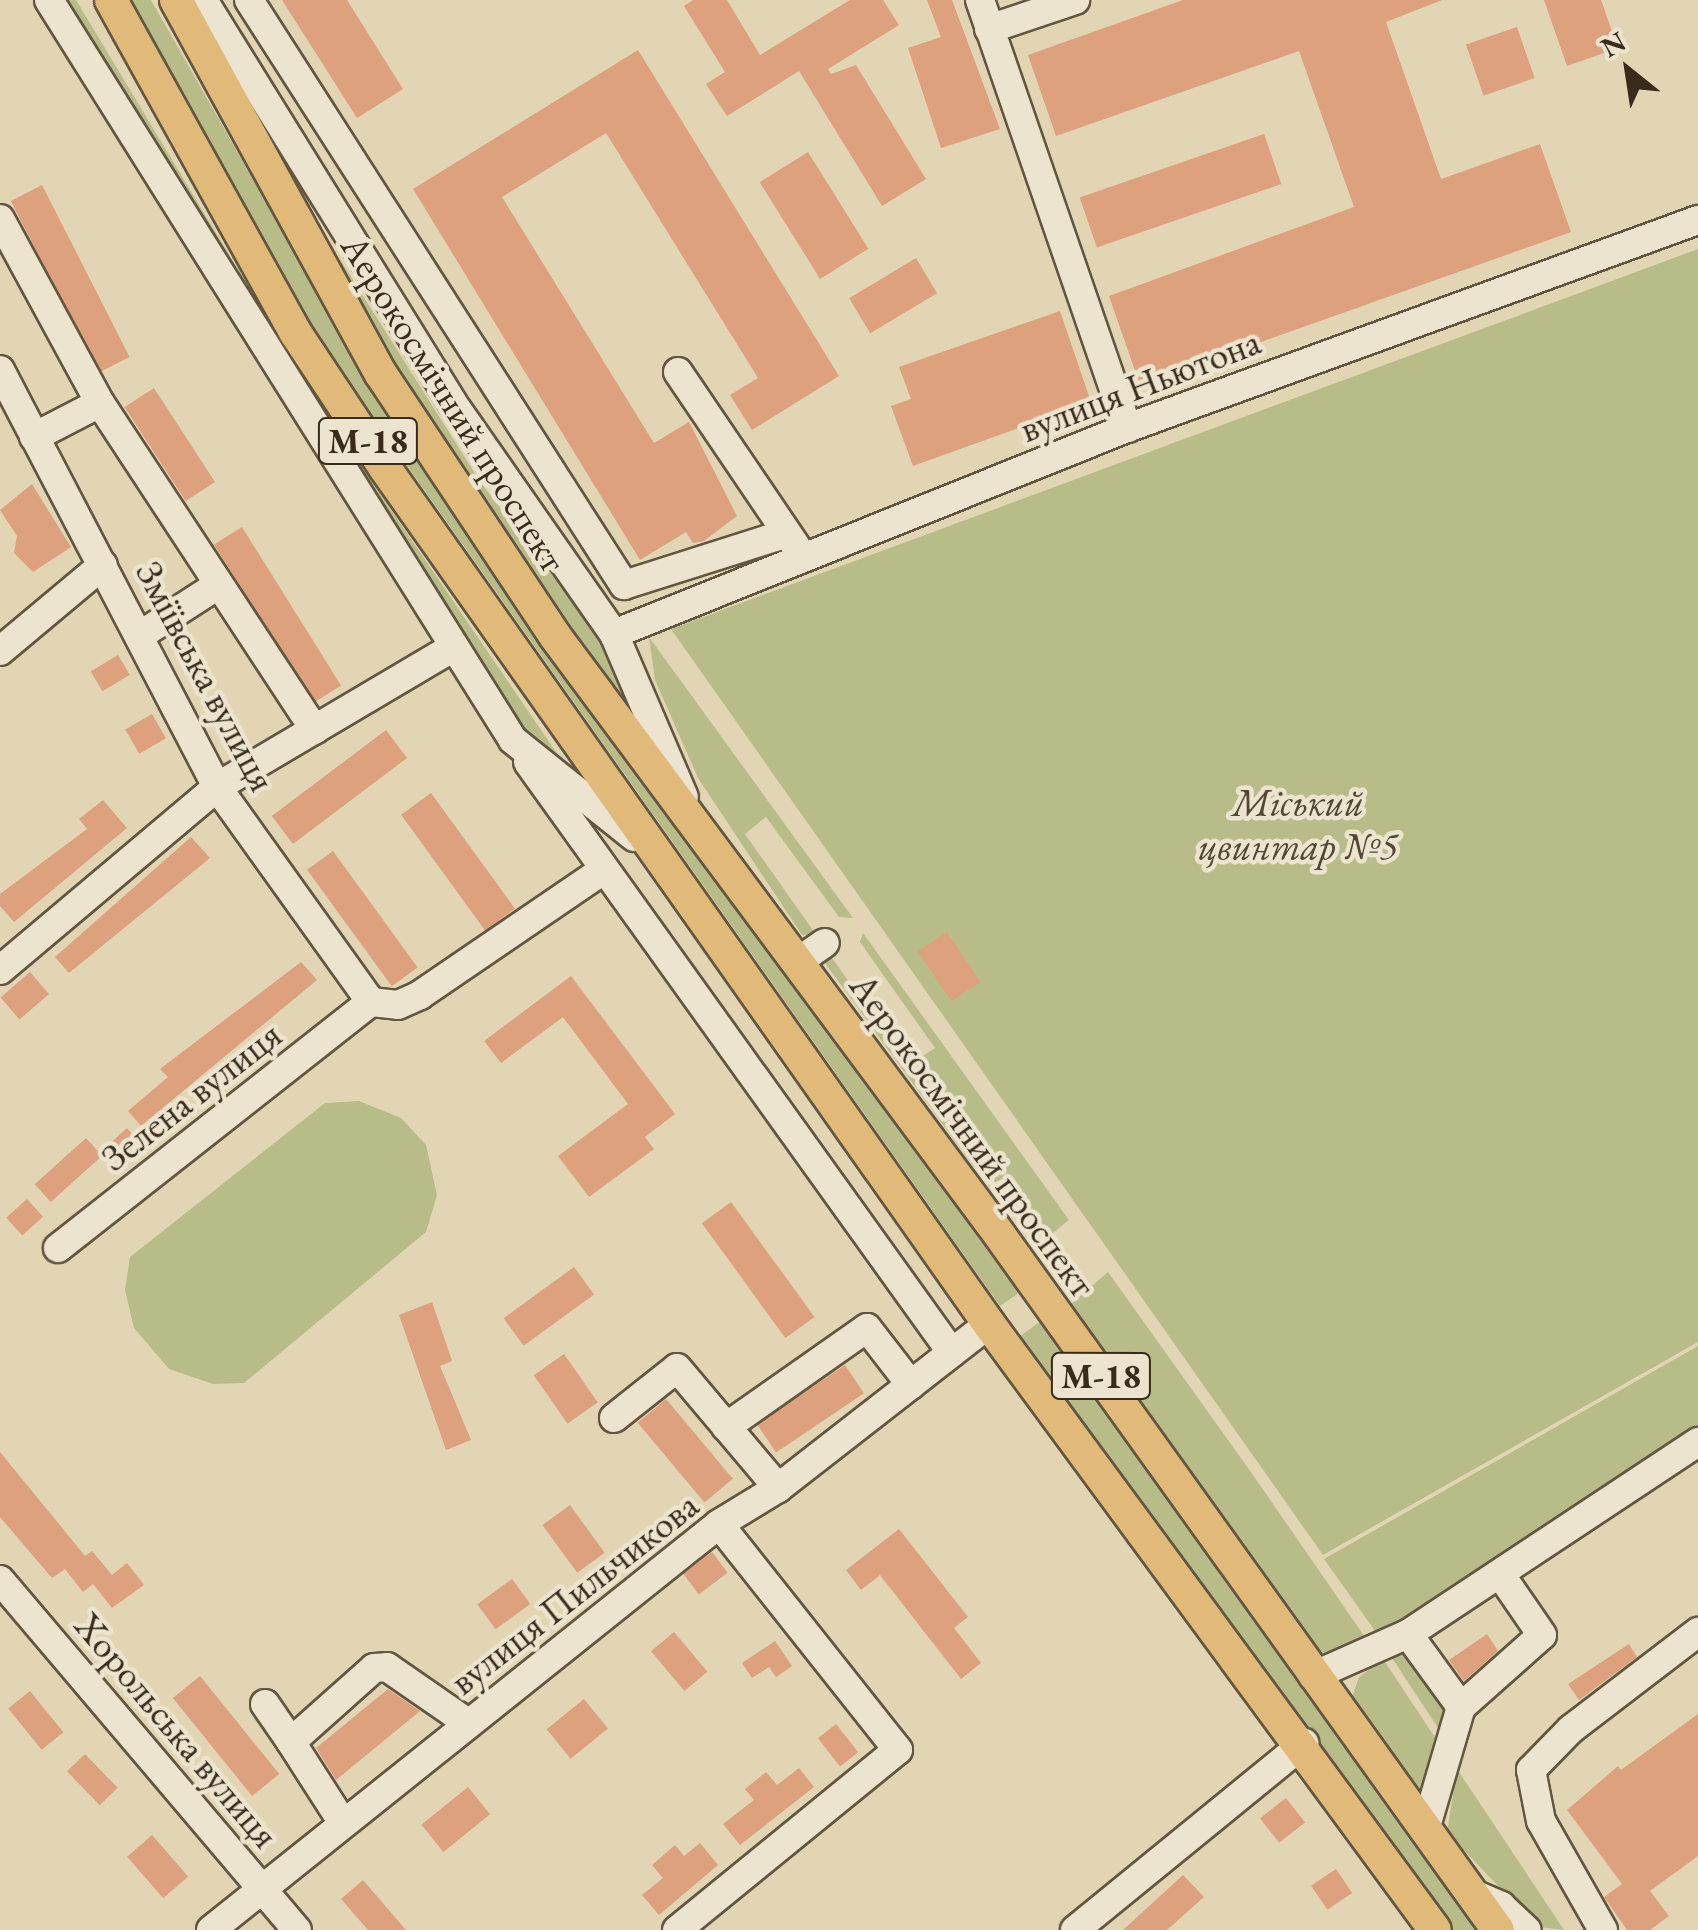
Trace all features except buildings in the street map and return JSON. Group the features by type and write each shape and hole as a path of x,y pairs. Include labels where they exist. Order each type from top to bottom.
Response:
{"main road":[{"name":"М-18","path":"111,0 295,332 658,861 990,1324 1304,1743 1436,1930"},
{"name":"Аерокосмічний проспект","path":"176,0 381,374 554,636 991,1223 1498,1930"}],"street":[{"path":"48,0 513,740 602,871 952,1352"},
{"name":"Аерокосмічний проспект","path":"204,0 295,156 517,503 614,634 696,828"},
{"path":"250,0 624,586 794,544 678,372"},
{"path":"980,0 1127,428"},
{"path":"989,30 1076,0"},
{"path":"295,156 334,134"},
{"path":"0,219 100,403 315,730"},
{"name":"вулиця Ньютона","path":"614,634 794,544 1127,428 1698,220"},
{"name":"Зміївська вулиця","path":"0,370 217,788 371,1002"},
{"path":"34,437 100,403"},
{"path":"0,651 103,564"},
{"path":"139,636 218,585"},
{"path":"0,970 217,788 452,648"},
{"path":"513,740 606,810 658,861"},
{"path":"371,1002 398,1004 420,996 602,871"},
{"path":"796,962 825,943"},
{"name":"Зелена вулиця","path":"58,1248 371,1002"},
{"name":"вулиця Пильчикова","path":"211,1930 719,1524 778,1488 990,1324"},
{"path":"726,1427 867,1328 911,1384"},
{"path":"614,1418 676,1368 778,1488"},
{"path":"1313,1676 1408,1634 1698,1442"},
{"path":"677,1930 898,1750 719,1524"},
{"path":"1425,1830 1460,1707 1542,1636 1500,1574"},
{"name":"Хорольська вулиця","path":"0,1580 297,1930"},
{"path":"1595,1926 1542,1821 1532,1770 1572,1729 1698,1632"},
{"path":"1408,1634 1460,1707"},
{"path":"291,1742 374,1668 388,1667 468,1724"},
{"path":"265,1704 344,1823"},
{"path":"1075,1930 1304,1743"},
{"path":"1471,1892 1501,1906 1527,1930"}],"green space":[{"path":"59,0 76,0 317,401 560,758 506,714"},
{"path":"128,0 151,0 373,390 531,627 1020,1292 1000,1306 305,321"},
{"path":"329,242 481,483 620,663 629,693 618,700 433,430 321,247"},
{"name":"Міський цвинтар №5","path":"1698,249 1698,1342 1323,1555 671,629"},
{"path":"649,637 853,918 839,917 766,817 745,834 817,936 802,935 698,778 655,680"},
{"path":"863,933 1069,1220 1049,1236 1010,1176 995,1182 973,1166 825,963 829,954 909,1065 935,1048 860,942"},
{"path":"359,1101 401,1118 426,1145 437,1195 426,1232 244,1383 213,1384 169,1369 134,1328 125,1290 130,1257 325,1103"},
{"path":"1108,1272 1369,1643 1337,1657 1317,1650 1070,1305"},
{"path":"1041,1321 1481,1927 1450,1930 1019,1337"},
{"path":"1698,1346 1698,1426 1378,1635 1324,1559"},
{"path":"1407,1653 1449,1713 1446,1740 1390,1655"},
{"path":"1383,1659 1442,1748 1422,1797 1351,1700 1359,1677"},
{"path":"1457,1769 1564,1930 1538,1927 1447,1833"}]}
